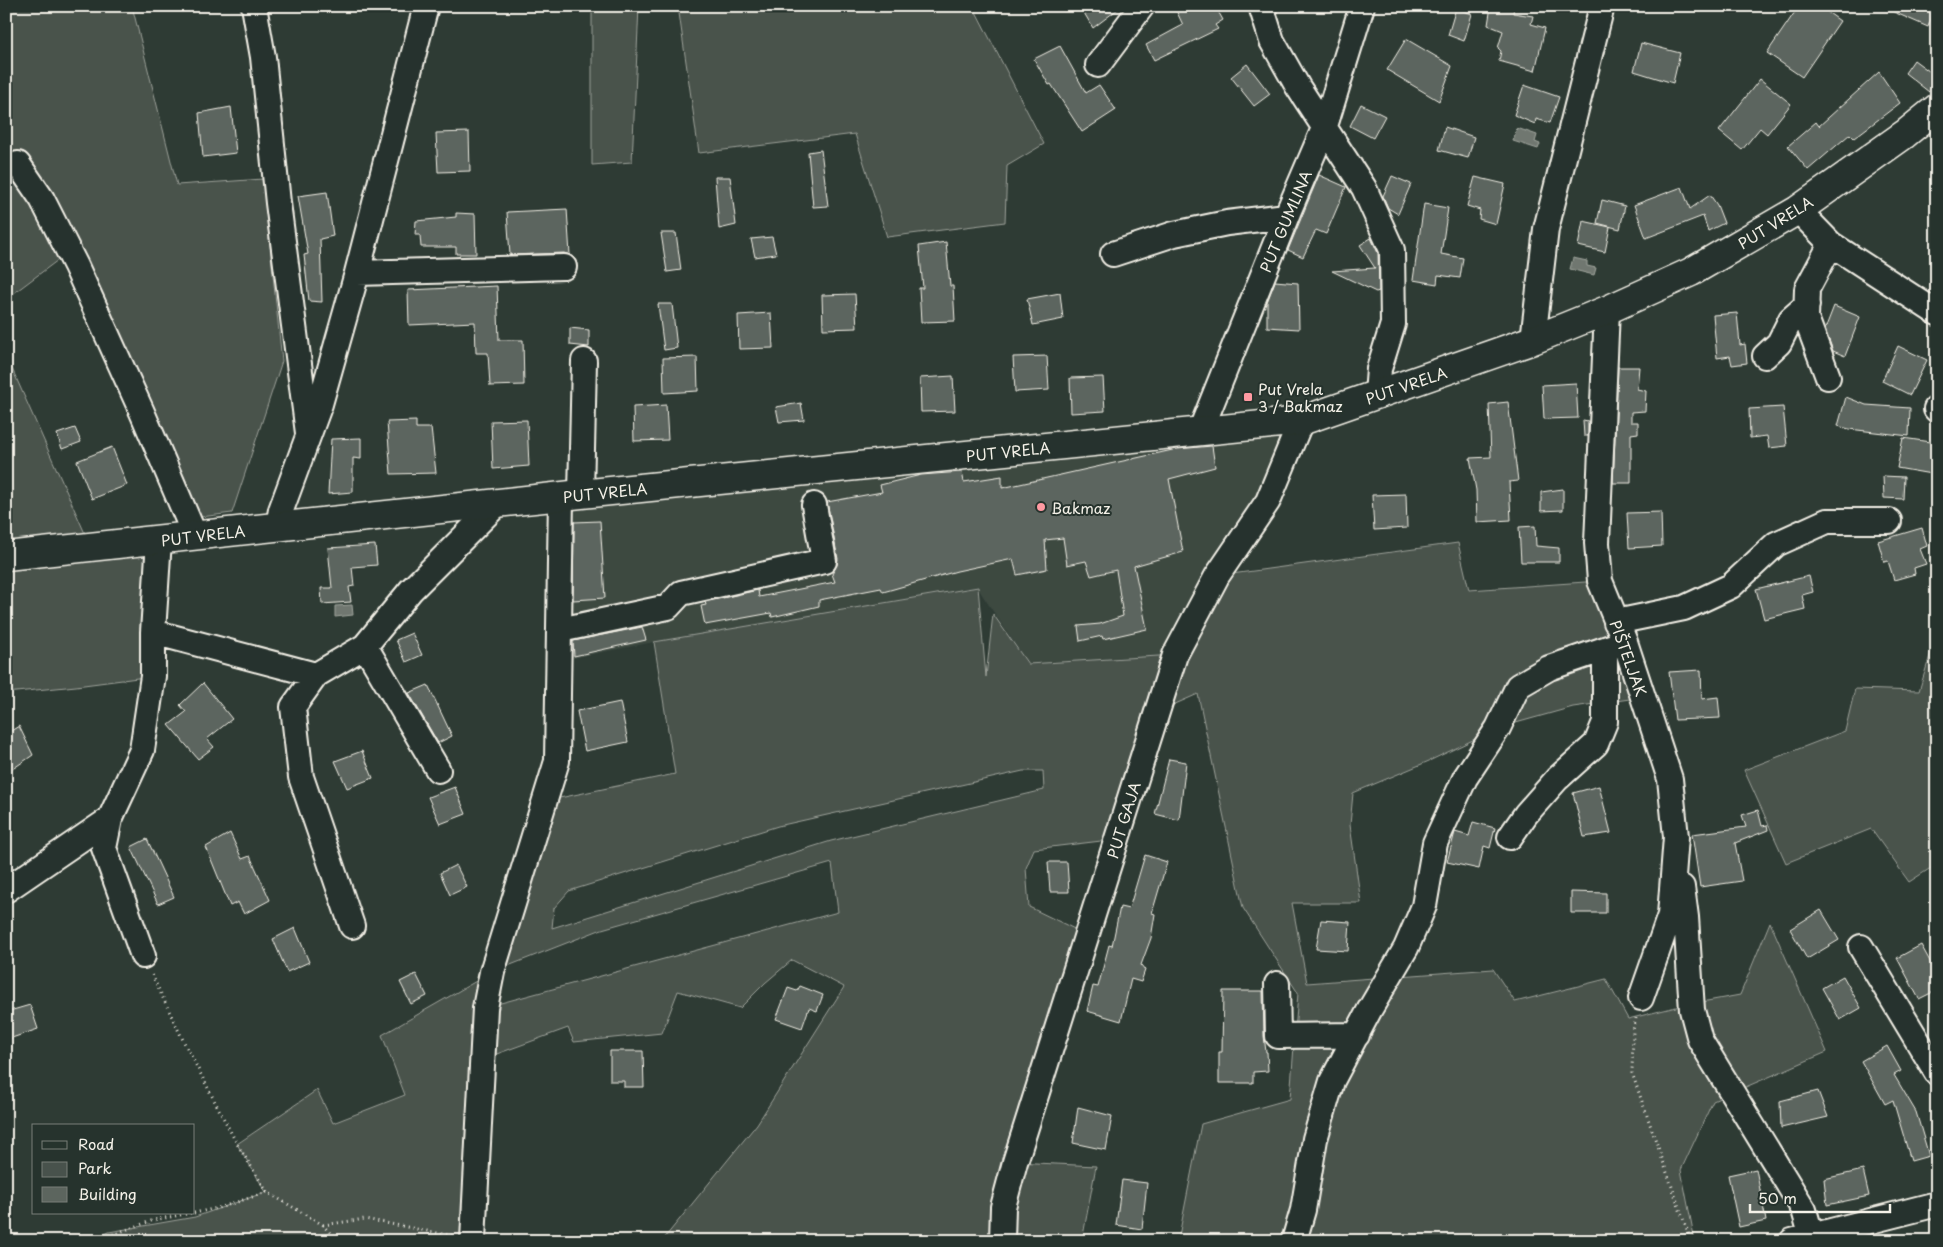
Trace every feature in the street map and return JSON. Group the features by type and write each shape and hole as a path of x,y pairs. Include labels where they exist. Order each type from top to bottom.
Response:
{"main road":[{"name":"PUT VRELA","path":"6,556 571,495 1301,422 1533,340 1607,310 1691,272 1798,210 1905,134 1937,108"}],"street":[{"path":"254,6 263,57 278,203 308,434"},
{"path":"278,526 281,510 320,404 358,273 426,6"},
{"path":"1098,66 1142,6"},
{"path":"1261,6 1272,41 1298,86 1364,188 1392,250 1393,324 1379,369 1377,395"},
{"name":"PUT GUMLINA","path":"1200,432 1286,216 1325,126 1362,6"},
{"path":"1533,340 1546,229 1602,6"},
{"path":"18,164 42,199 76,266 142,412 194,536"},
{"path":"1798,210 1831,244 1937,313"},
{"path":"1113,254 1174,234 1227,223 1286,216"},
{"path":"1828,377 1806,318 1807,289 1831,244"},
{"path":"358,273 564,267"},
{"path":"1764,356 1779,343 1791,319 1807,305"},
{"name":"PIŠTELJAK","path":"1607,310 1597,543 1600,581 1615,638 1670,779 1676,837 1670,915 1641,998"},
{"path":"473,1240 486,1008 492,972 557,761 560,630 584,361"},
{"name":"PUT GAJA","path":"1003,1241 1003,1207 1015,1162 1175,655 1217,576 1268,501 1301,422"},
{"path":"352,926 301,777 293,708 316,675 365,646 411,590 498,503"},
{"path":"560,630 668,607 682,593 824,561 814,505"},
{"path":"1294,1241 1303,1210 1315,1139 1332,1081 1406,948 1424,906 1435,843 1466,778 1498,728 1518,686 1549,668 1730,586 1776,544 1827,521 1889,521"},
{"path":"143,956 104,848 110,819 142,750 153,676 153,632 159,540"},
{"path":"153,632 316,675"},
{"path":"1510,837 1526,814 1557,779 1596,744 1605,722 1615,638"},
{"path":"365,646 438,770"},
{"path":"6,890 110,819"},
{"path":"1676,837 1686,917 1692,1010 1700,1040 1804,1210 1806,1239 1937,1204"},
{"path":"1861,947 1937,1073"},
{"path":"1277,984 1278,1036 1357,1035"}],"path":[{"path":"143,956 184,1042 237,1144 267,1192 322,1225 337,1241"},
{"path":"1641,998 1633,1030 1632,1073 1692,1241"},
{"path":"195,1212 222,1207 267,1192"},
{"path":"94,1241 154,1220 187,1214"},
{"path":"322,1225 365,1219 473,1240"}],"shaded area":[{"path":"1517,128 1537,135 1535,142 1540,144 1538,149 1513,141"},
{"path":"1573,258 1587,261 1587,266 1596,268 1594,275 1570,269"},
{"path":"1301,421 1175,655 1028,664 977,587 654,642 558,661 561,496"},
{"path":"352,605 353,615 335,617 335,606"}],"green space":[{"path":"6,6 132,6 177,185 263,179 282,361 232,513 177,520 74,248 6,299"},
{"path":"592,6 639,6 632,162 592,165"},
{"path":"678,6 973,6 1044,144 1007,166 1005,222 887,237 855,134 699,153"},
{"path":"6,355 91,547 159,540 153,676 6,693"},
{"path":"1458,543 1469,590 1600,581 1644,697 1573,707 1498,728 1429,761 1353,793 1350,825 1361,903 1292,903 1307,983 1493,969 1515,1002 1606,979 1628,1019 1680,1006 1740,995 1770,922 1827,1052 1713,1101 1681,1170 1695,1241 1178,1241 1201,1124 1290,1099 1298,993 1243,908 1198,694 1173,705 1142,760 1118,839 1034,849 1026,868 1029,907 1087,935 1015,1162 1096,1166 1082,1241 662,1241 757,1124 844,987 792,960 740,1008 678,991 662,1033 574,1042 568,1028 483,1059 474,1241 90,1241 109,1232 195,1217 266,1192 237,1144 317,1090 333,1123 405,1095 382,1035 492,972 486,1007 838,912 832,863 602,929 508,966 545,801 675,774 654,642 978,587 986,677 993,614 1028,664 1175,655 1217,576","holes":["1023,771 1043,771 1044,790 831,841 552,928 554,908 569,891 778,826"]},
{"path":"1937,633 1937,864 1909,882 1871,829 1786,863 1744,770 1845,731 1855,689 1919,691"}],"building":[{"path":"1080,6 1122,6 1093,28"},
{"path":"1174,6 1215,6 1223,20 1215,25 1218,29 1154,60 1146,45 1183,25"},
{"path":"1491,6 1514,6 1513,13 1533,16 1531,24 1545,28 1535,71 1499,61 1501,51 1498,48 1503,31 1488,25"},
{"path":"1799,6 1819,6 1840,21 1802,77 1767,53"},
{"path":"1880,6 1936,6 1928,27"},
{"path":"1456,8 1472,14 1464,41 1448,35"},
{"path":"1406,39 1452,66 1439,101 1387,70"},
{"path":"1641,43 1680,53 1673,83 1634,71"},
{"path":"1060,46 1086,93 1099,85 1116,110 1082,132 1051,84 1049,85 1034,59"},
{"path":"1914,60 1937,77 1929,92 1905,73"},
{"path":"1247,64 1270,94 1254,106 1231,77"},
{"path":"1879,72 1900,103 1854,138 1850,134 1808,170 1788,146 1816,122 1819,126"},
{"path":"1760,79 1791,104 1767,134 1760,128 1742,150 1719,131"},
{"path":"1524,85 1559,97 1550,123 1536,119 1535,124 1514,115"},
{"path":"1361,104 1385,116 1373,138 1350,126"},
{"path":"231,107 236,153 203,157 199,113"},
{"path":"1445,127 1474,137 1468,158 1439,150"},
{"path":"469,132 470,171 438,172 436,133"},
{"path":"821,150 828,206 813,207 808,152"},
{"path":"1319,175 1346,187 1326,234 1316,230 1303,257 1288,250"},
{"path":"1392,176 1411,184 1398,214 1388,208 1383,196"},
{"path":"715,177 730,177 736,225 719,229"},
{"path":"1475,177 1505,184 1496,224 1479,219 1480,210 1467,206"},
{"path":"1682,187 1690,209 1710,195 1717,205 1724,223 1708,231 1703,216 1646,238 1634,205"},
{"path":"327,192 333,236 320,239 322,302 309,301 304,255 308,254 298,196"},
{"path":"1602,200 1625,206 1620,229 1597,223"},
{"path":"1424,204 1448,208 1441,254 1463,258 1460,278 1438,275 1437,284 1413,280"},
{"path":"567,209 570,255 564,253 510,255 507,212"},
{"path":"456,213 475,214 476,254 456,254 456,247 421,247 420,235 415,235 416,221 456,217"},
{"path":"1583,221 1610,227 1605,252 1578,246"},
{"path":"661,233 676,233 681,270 667,272"},
{"path":"772,237 776,254 755,257 751,239"},
{"path":"1371,238 1378,253 1379,291 1376,292 1332,271 1375,268 1360,245"},
{"path":"946,242 950,286 953,286 955,321 921,322 919,288 923,288 919,246"},
{"path":"1275,281 1298,283 1299,329 1267,327 1267,302"},
{"path":"497,286 499,340 523,340 524,385 490,386 488,353 476,353 475,322 409,325 408,290"},
{"path":"1060,293 1063,319 1033,325 1027,299"},
{"path":"855,294 857,328 823,329 822,295"},
{"path":"658,304 672,304 677,348 664,350"},
{"path":"1834,306 1860,317 1845,356 1833,351 1825,329"},
{"path":"771,313 773,348 739,349 738,315"},
{"path":"1737,313 1740,345 1745,344 1747,363 1732,365 1730,356 1717,358 1713,315"},
{"path":"570,328 589,330 589,347 570,345"},
{"path":"1898,346 1927,360 1910,395 1882,381"},
{"path":"1047,356 1049,390 1015,392 1013,357"},
{"path":"697,357 698,391 664,393 663,358"},
{"path":"1618,367 1639,367 1637,389 1646,391 1645,411 1631,412 1631,422 1638,422 1638,433 1631,434 1631,483 1613,483"},
{"path":"953,376 955,411 921,412 920,378"},
{"path":"1103,377 1105,411 1071,413 1070,378"},
{"path":"1576,383 1578,418 1544,419 1542,385"},
{"path":"1846,397 1866,405 1910,408 1909,436 1838,426"},
{"path":"1508,402 1518,481 1509,482 1511,520 1477,522 1476,490 1470,458 1491,457 1489,404"},
{"path":"801,403 804,420 779,422 776,407"},
{"path":"666,405 668,440 634,441 633,407"},
{"path":"1783,407 1787,446 1769,448 1767,436 1750,438 1749,409"},
{"path":"527,420 529,466 493,469 491,421"},
{"path":"1583,420 1588,421 1588,436 1584,436"},
{"path":"416,421 416,428 431,428 436,473 391,474 387,422"},
{"path":"75,428 81,442 62,449 57,434"},
{"path":"361,438 361,459 353,458 353,492 328,494 331,439"},
{"path":"1903,438 1937,443 1937,475 1897,468"},
{"path":"1212,446 1215,467 1169,479 1183,552 1134,566 1147,629 1103,639 1102,636 1080,641 1078,626 1100,624 1123,616 1116,570 1091,576 1086,561 1067,565 1063,538 1045,540 1047,569 1017,575 1013,559 957,571 883,592 881,588 819,600 819,606 772,617 771,613 705,625 701,606 706,605 705,602 758,590 759,597 835,582 832,574 838,559 827,502 882,492 880,485 921,475 962,472 964,482 1002,476 1002,488 1177,449"},
{"path":"112,447 127,485 92,499 77,461"},
{"path":"1883,476 1904,477 1903,499 1884,498"},
{"path":"1563,489 1563,510 1541,511 1541,492"},
{"path":"1406,494 1407,528 1374,530 1372,495"},
{"path":"1661,512 1662,546 1629,548 1627,513"},
{"path":"600,521 605,598 573,600 574,522"},
{"path":"1535,526 1536,546 1559,548 1559,562 1521,562 1519,527"},
{"path":"1922,528 1927,546 1920,549 1926,564 1914,568 1915,574 1894,580 1888,561 1884,562 1878,541"},
{"path":"375,545 377,565 352,567 354,586 349,587 351,602 322,604 321,588 332,588 328,548"},
{"path":"1809,576 1813,592 1802,595 1805,609 1764,619 1756,589"},
{"path":"642,627 646,640 574,656 573,641"},
{"path":"412,633 422,655 406,662 396,640"},
{"path":"1701,670 1702,699 1718,697 1720,718 1675,720 1669,672"},
{"path":"203,683 232,719 207,739 214,747 198,759 169,725 186,712 180,705"},
{"path":"428,685 452,736 438,743 409,693"},
{"path":"620,702 628,742 585,751 577,711"},
{"path":"19,726 33,755 11,770 6,760 6,734"},
{"path":"362,751 373,778 347,788 335,761"},
{"path":"1169,759 1186,762 1179,820 1155,814"},
{"path":"1599,786 1611,833 1584,837 1573,793"},
{"path":"455,787 466,814 440,824 428,797"},
{"path":"1758,810 1762,826 1767,825 1768,830 1735,843 1742,881 1700,887 1692,834 1746,827 1742,815"},
{"path":"1473,822 1495,828 1490,848 1484,846 1479,869 1447,862 1455,832 1469,836"},
{"path":"230,833 242,859 250,856 270,900 244,914 238,902 230,906 206,847"},
{"path":"147,839 174,897 158,904 131,847"},
{"path":"1145,855 1167,862 1152,913 1155,914 1151,938 1141,965 1145,970 1141,982 1131,979 1121,1021 1087,1011 1093,986 1098,987 1109,945 1112,946 1120,907 1129,909"},
{"path":"1048,862 1067,862 1069,892 1050,892"},
{"path":"456,865 467,887 450,895 440,873"},
{"path":"1571,892 1606,893 1606,913 1571,913"},
{"path":"1821,910 1839,940 1807,959 1790,929"},
{"path":"1321,920 1350,922 1348,951 1316,949"},
{"path":"295,928 309,962 287,972 273,939"},
{"path":"1921,945 1932,965 1937,963 1937,990 1919,999 1897,958"},
{"path":"416,974 427,996 411,1004 400,982"},
{"path":"1843,976 1861,1008 1840,1020 1822,988"},
{"path":"800,986 823,995 817,1011 809,1008 802,1028 776,1019 788,988 797,991"},
{"path":"1223,991 1263,991 1264,1036 1268,1071 1253,1072 1253,1083 1219,1083 1219,1052 1222,1052"},
{"path":"30,1005 38,1029 6,1040 6,1012"},
{"path":"1887,1046 1901,1071 1894,1075 1916,1112 1929,1156 1911,1161 1893,1100 1885,1104 1861,1061"},
{"path":"610,1051 643,1051 644,1087 624,1087 624,1081 610,1081"},
{"path":"1818,1091 1828,1117 1781,1128 1780,1101"},
{"path":"1078,1107 1112,1116 1106,1150 1073,1143"},
{"path":"1756,1169 1766,1221 1739,1227 1728,1175"},
{"path":"1863,1170 1869,1196 1827,1205 1824,1179"},
{"path":"1122,1180 1147,1183 1142,1229 1116,1225"}],"place":[{"name":"Put Vrela 3 / Bakmaz","path":"1248,397"},
{"name":"Bakmaz","path":"1041,507"}]}
